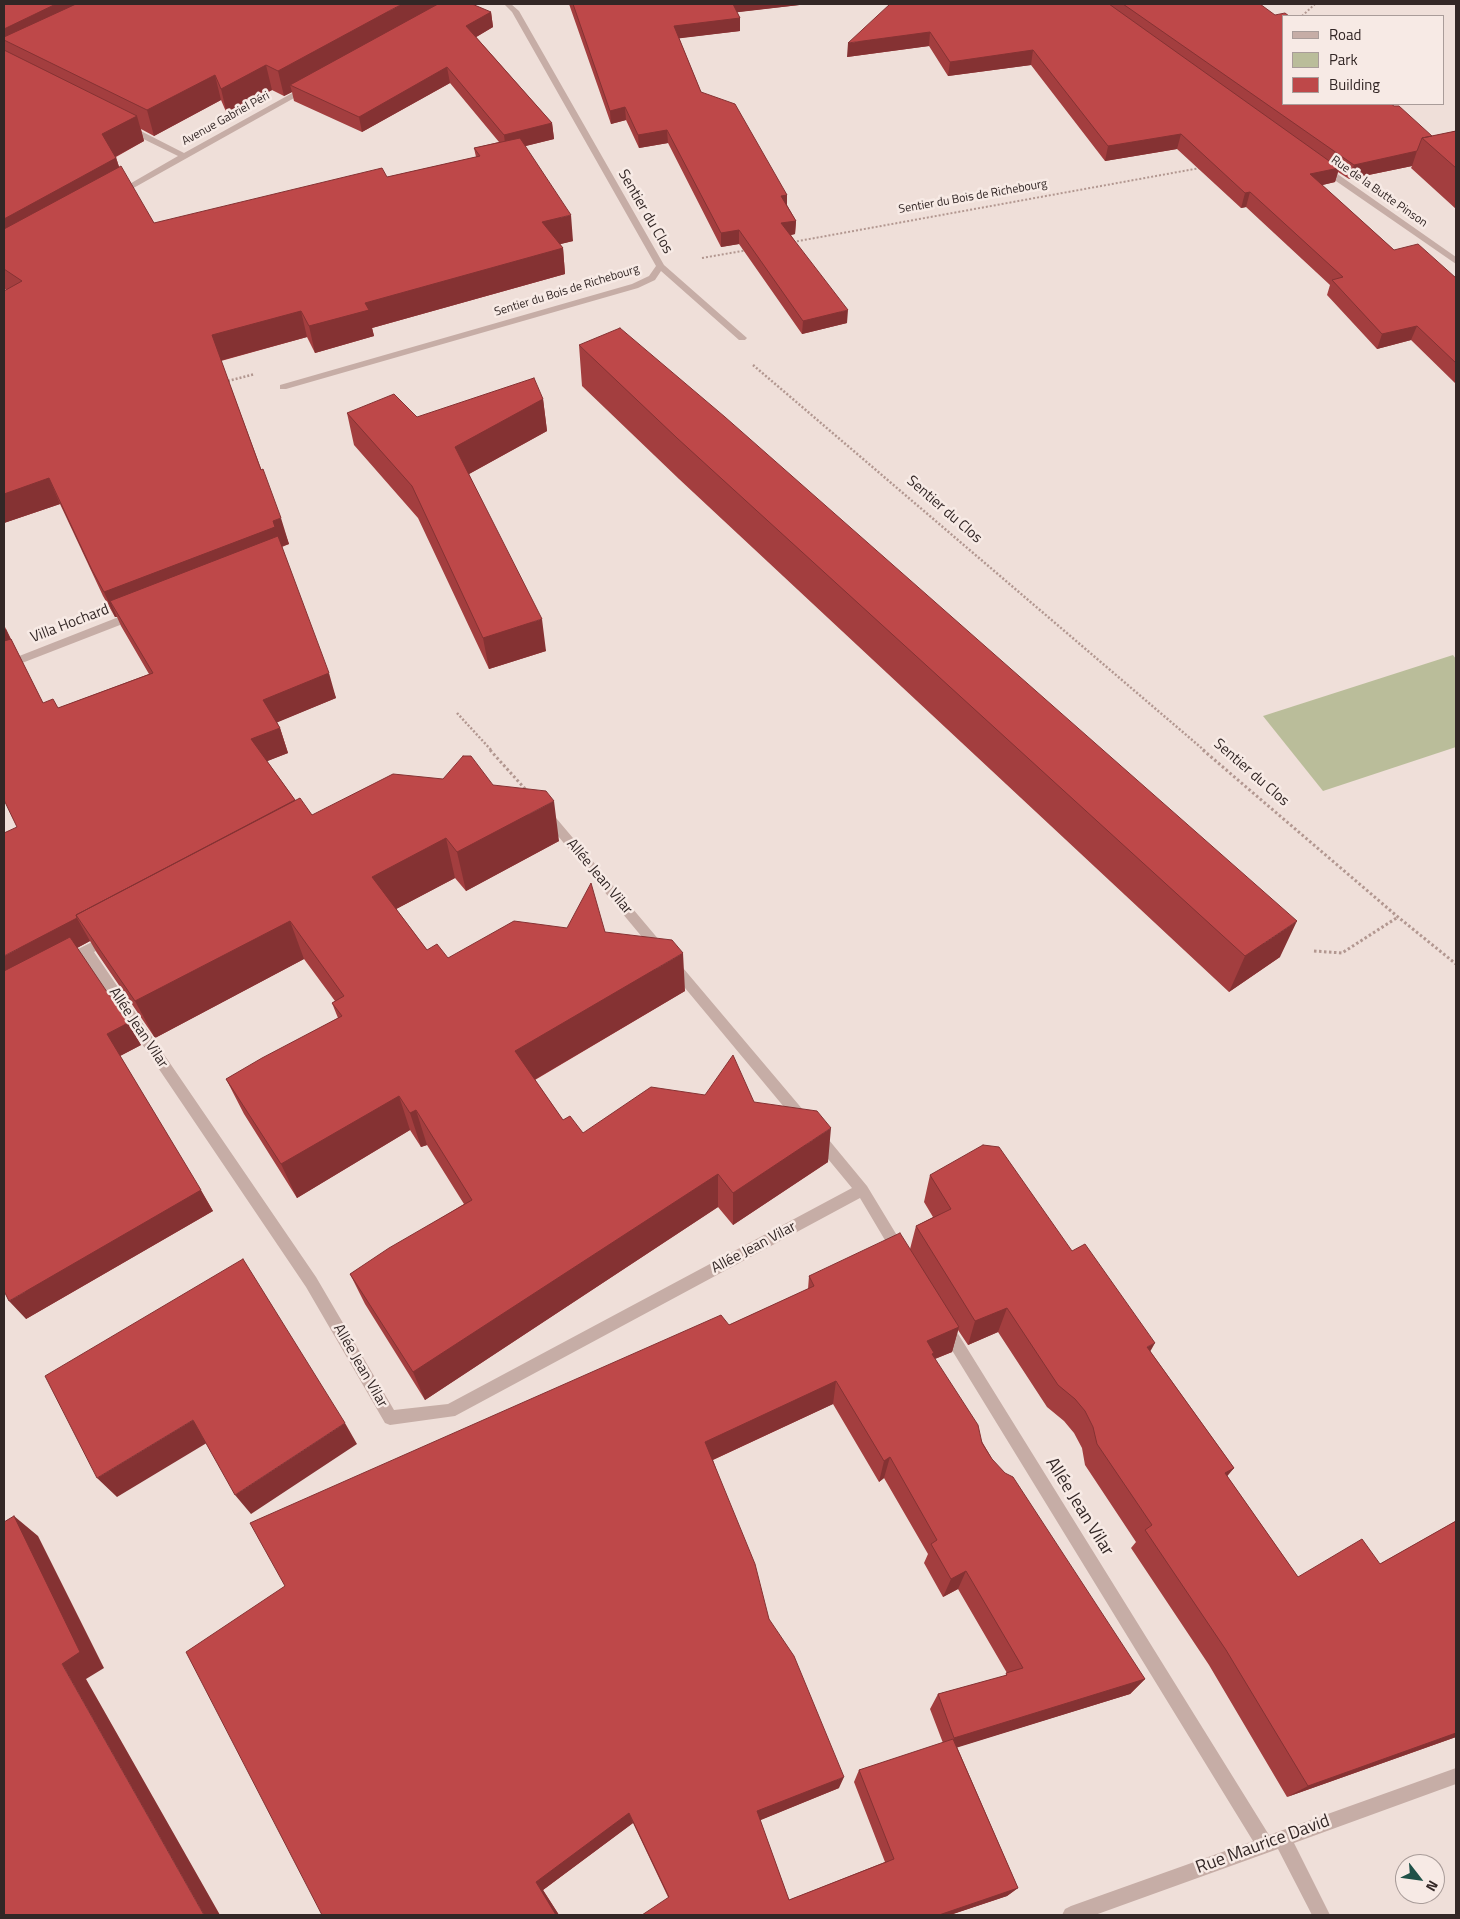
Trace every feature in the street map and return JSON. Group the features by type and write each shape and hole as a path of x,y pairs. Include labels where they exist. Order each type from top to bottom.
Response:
{"street":[{"name":"Sentier du Clos","path":"507,4 515,11 660,266 742,338"},
{"name":"Avenue Gabriel Péri","path":"107,199 314,84"},
{"path":"116,122 184,156"},
{"name":"Rue de la Butte Pinson","path":"1313,162 1456,261"},
{"name":"Sentier du Bois de Richebourg","path":"283,387 636,286 652,278 660,266"},
{"name":"Villa Hochard","path":"4,666 141,613"},
{"name":"Allée Jean Vilar","path":"529,794 862,1190 905,1260"},
{"path":"53,968 121,932"},
{"name":"Allée Jean Vilar","path":"86,951 311,1282 390,1418 450,1411 862,1190"},
{"name":"Allée Jean Vilar","path":"942,1320 1265,1844"},
{"name":"Rue Maurice David","path":"1071,1915 1456,1776"},
{"path":"1282,1838 1322,1915"}],"path":[{"path":"1303,15 1315,4"},
{"name":"Sentier du Bois de Richebourg","path":"787,243 1209,166"},
{"name":"Sentier du Bois de Richebourg","path":"660,266 748,250"},
{"name":"Sentier du Clos","path":"742,338 740,353 1398,917 1456,964"},
{"path":"219,384 257,374 266,374 274,376 283,387"},
{"path":"457,713 529,794"},
{"path":"1314,951 1342,953 1398,917"}],"green space":[{"path":"1453,655 1456,659 1456,747 1323,791 1263,716"}],"building":[{"path":"4,4 56,4 4,29"},
{"path":"76,4 402,4 278,71 266,65 221,89 215,75 147,110 4,40 4,37"},
{"path":"438,4 472,4 491,12 466,26 552,123 504,135 447,67 359,117 290,85"},
{"path":"573,4 733,4 740,18 674,26 701,92 735,104 787,195 781,196 796,221 781,223 848,310 803,321 739,230 721,233 667,130 638,135 625,107 610,111"},
{"path":"890,4 1109,4 1339,168 1310,174 1394,250 1418,244 1456,278 1456,363 1417,326 1382,334 1332,280 1343,277 1250,192 1245,193 1181,134 1108,146 1033,50 950,62 930,32 848,43"},
{"path":"1123,4 1260,4 1275,15 1285,13 1288,15 1282,15 1282,105 1399,106 1432,136 1422,138 1417,151 1354,165"},
{"path":"4,50 137,116 102,134 116,158 4,219"},
{"path":"1456,131 1456,168 1422,138"},
{"path":"520,138 571,215 542,222 563,248 365,303 369,310 309,326 301,311 212,335 261,470 263,469 281,518 273,521 275,527 104,592 49,478 4,494 4,291 22,281 4,269 4,229 121,166 154,223 382,168 387,177 480,156 474,148"},
{"path":"620,328 725,417 1297,921 1245,956 677,438 579,345"},
{"path":"534,378 543,399 455,447 542,619 483,638 412,486 347,413 394,394 417,417"},
{"path":"278,536 329,673 263,700 280,728 251,739 295,800 76,915 77,918 4,956 4,833 17,827 4,800 4,641 11,639 43,703 53,699 58,708 153,673 110,601"},
{"path":"463,756 471,756 493,785 546,791 554,801 457,852 446,838 372,877 427,950 437,944 448,958 514,921 567,928 591,883 605,932 672,940 683,953 515,1051 563,1120 570,1116 583,1133 651,1087 705,1095 733,1055 754,1102 817,1111 831,1128 733,1193 718,1174 413,1372 350,1274 389,1248 472,1200 416,1110 410,1113 399,1096 281,1164 226,1079 342,1016 332,1003 344,996 290,921 135,1001 76,915 300,798 312,815 393,774 443,779"},
{"path":"70,937 128,1023 107,1034 201,1190 9,1301 4,1291 4,971"},
{"path":"983,1145 999,1147 1072,1251 1085,1244 1155,1343 1147,1347 1234,1468 1225,1473 1298,1577 1362,1539 1380,1564 1456,1521 1456,1733 1308,1786 1226,1650 1145,1530 1152,1525 1097,1444 1093,1427 1085,1411 1075,1399 1058,1385 1007,1308 975,1321 916,1226 951,1209 930,1175"},
{"path":"900,1233 959,1327 927,1341 934,1353 932,1354 978,1425 982,1443 992,1459 1005,1473 1013,1477 1145,1679 954,1738 938,1694 1007,1675 1006,1673 1023,1668 966,1571 951,1579 931,1544 937,1540 890,1457 884,1461 836,1381 705,1442 755,1564 769,1619 794,1656 844,1777 757,1811 789,1900 894,1859 859,1770 953,1739 1018,1888 939,1915 642,1915 669,1897 629,1813 536,1882 556,1915 322,1915 186,1652 285,1586 250,1523 721,1315 729,1325 814,1286 809,1276"},
{"path":"243,1259 345,1423 235,1495 193,1420 97,1478 45,1376"},
{"path":"14,1516 80,1652 62,1664 204,1915 4,1915 4,1522"}]}
